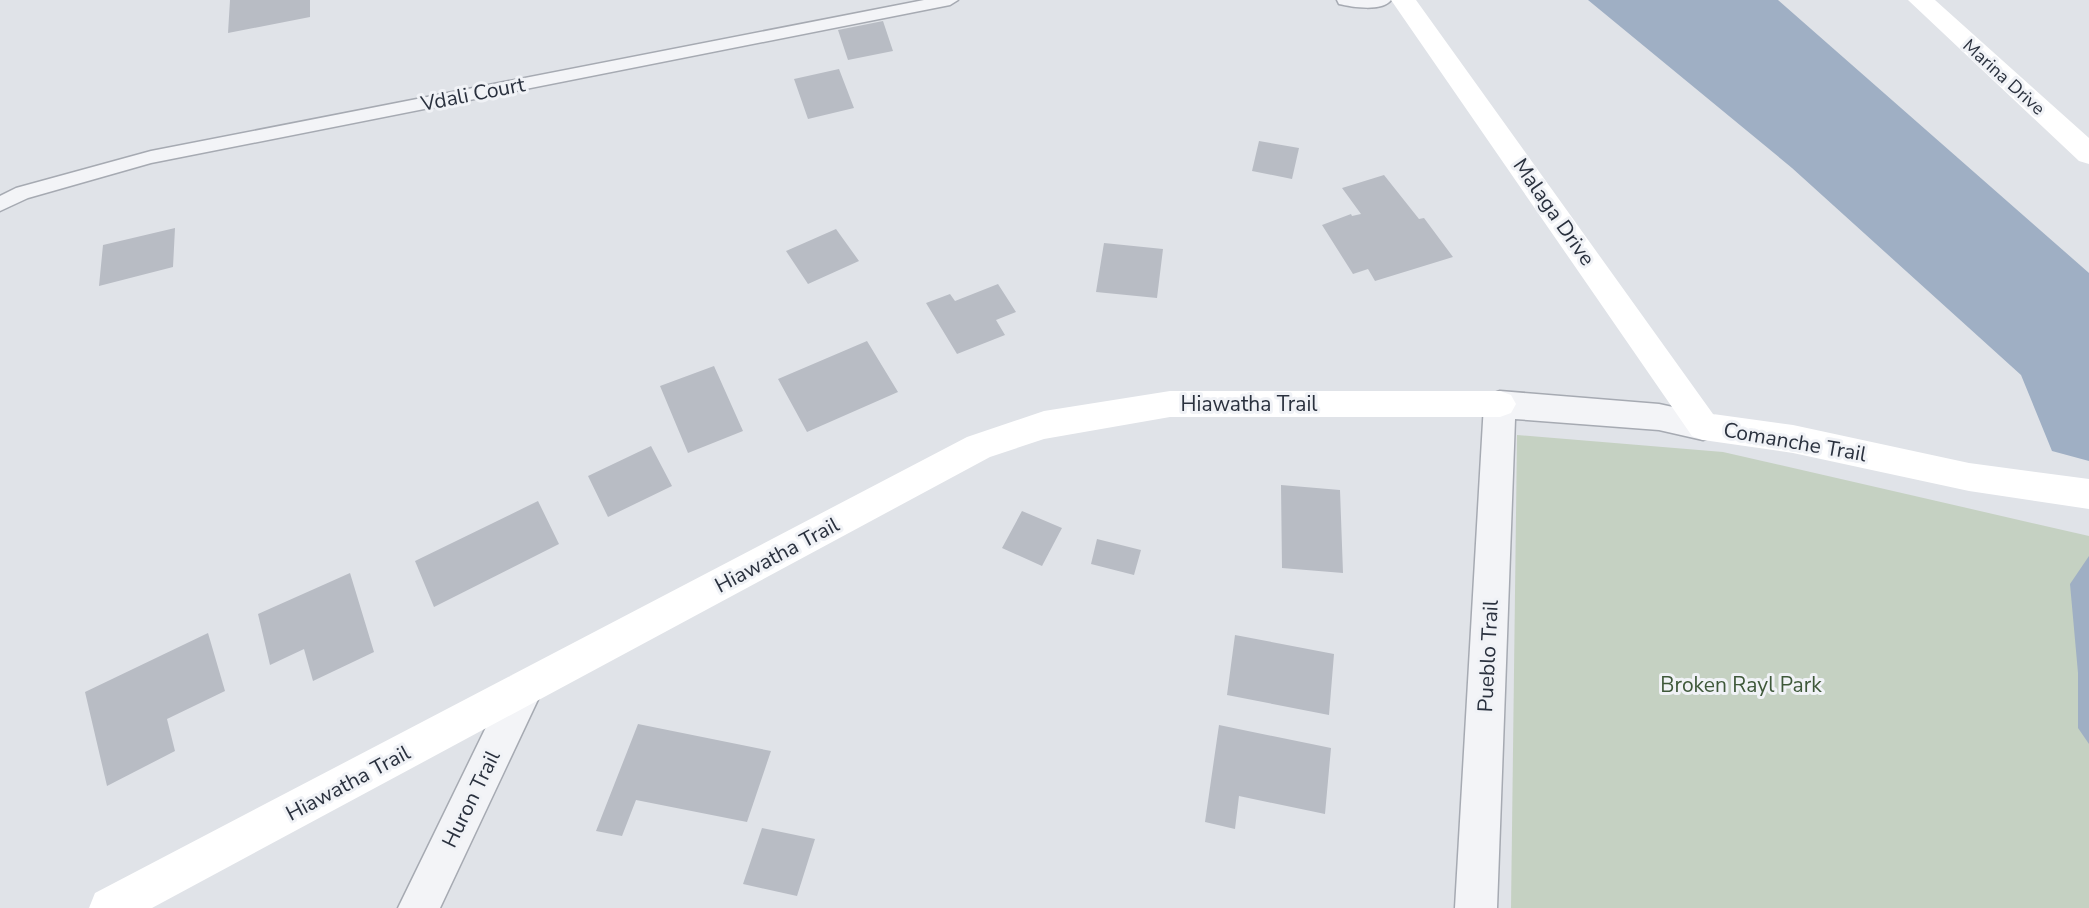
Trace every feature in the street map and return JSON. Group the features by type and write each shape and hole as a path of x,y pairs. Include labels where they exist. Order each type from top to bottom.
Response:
{"street":[{"name":"Malaga Drive","path":"1403,0 1704,426"},
{"name":"Marina Drive","path":"1920,0 2089,154"},
{"name":"Hiawatha Trail","path":"110,908 523,691 979,447 1044,425 1170,404 1500,404"},
{"name":"Comanche Trail","path":"1500,404 1659,417 1793,439 1969,477 2089,494"},
{"name":"Pueblo Trail","path":"1478,906 1500,404"},
{"name":"Huron Trail","path":"419,908 523,691"}],"lane":[{"name":"Vdali Court","path":"0,204 22,192 151,158 950,0"},
{"path":"1345,0 1358,2 1383,0"}],"green space":[{"name":"Broken Rayl Park","path":"1517,435 1723,452 2089,536 2089,908 1511,908"}],"water":[{"path":"1588,0 1778,0 2089,273 2089,461 2052,451 2021,375 1792,168"},
{"path":"2089,556 2089,744 2078,728 2078,673 2070,584"}],"building":[{"path":"230,0 310,0 310,17 228,33"},
{"path":"883,21 893,51 848,60 838,30"},
{"path":"839,69 854,108 808,119 794,79"},
{"path":"1259,141 1299,148 1292,179 1252,171"},
{"path":"1384,175 1419,219 1424,218 1453,257 1375,281 1368,269 1353,274 1322,225 1351,214 1352,216 1361,214 1342,188"},
{"path":"175,228 173,267 99,286 103,245"},
{"path":"836,229 859,261 808,284 786,251"},
{"path":"1104,243 1163,249 1157,298 1096,292"},
{"path":"998,284 1016,312 996,320 1005,335 957,354 926,303 950,294 955,301"},
{"path":"867,341 898,392 807,432 778,379"},
{"path":"714,366 743,431 688,453 660,386"},
{"path":"651,446 672,486 608,517 588,476"},
{"path":"1281,485 1340,490 1343,573 1282,568"},
{"path":"538,501 559,544 434,607 415,561"},
{"path":"1022,511 1062,528 1042,566 1002,548"},
{"path":"1097,539 1141,550 1134,575 1091,564"},
{"path":"350,573 374,652 313,681 304,649 270,665 258,614"},
{"path":"208,633 225,691 167,719 175,751 107,786 85,692"},
{"path":"1235,635 1334,654 1329,715 1227,695"},
{"path":"638,724 771,751 747,822 636,800 622,836 596,831"},
{"path":"1219,725 1331,748 1325,814 1239,796 1235,829 1205,822"},
{"path":"762,828 815,839 797,896 743,884"}]}
